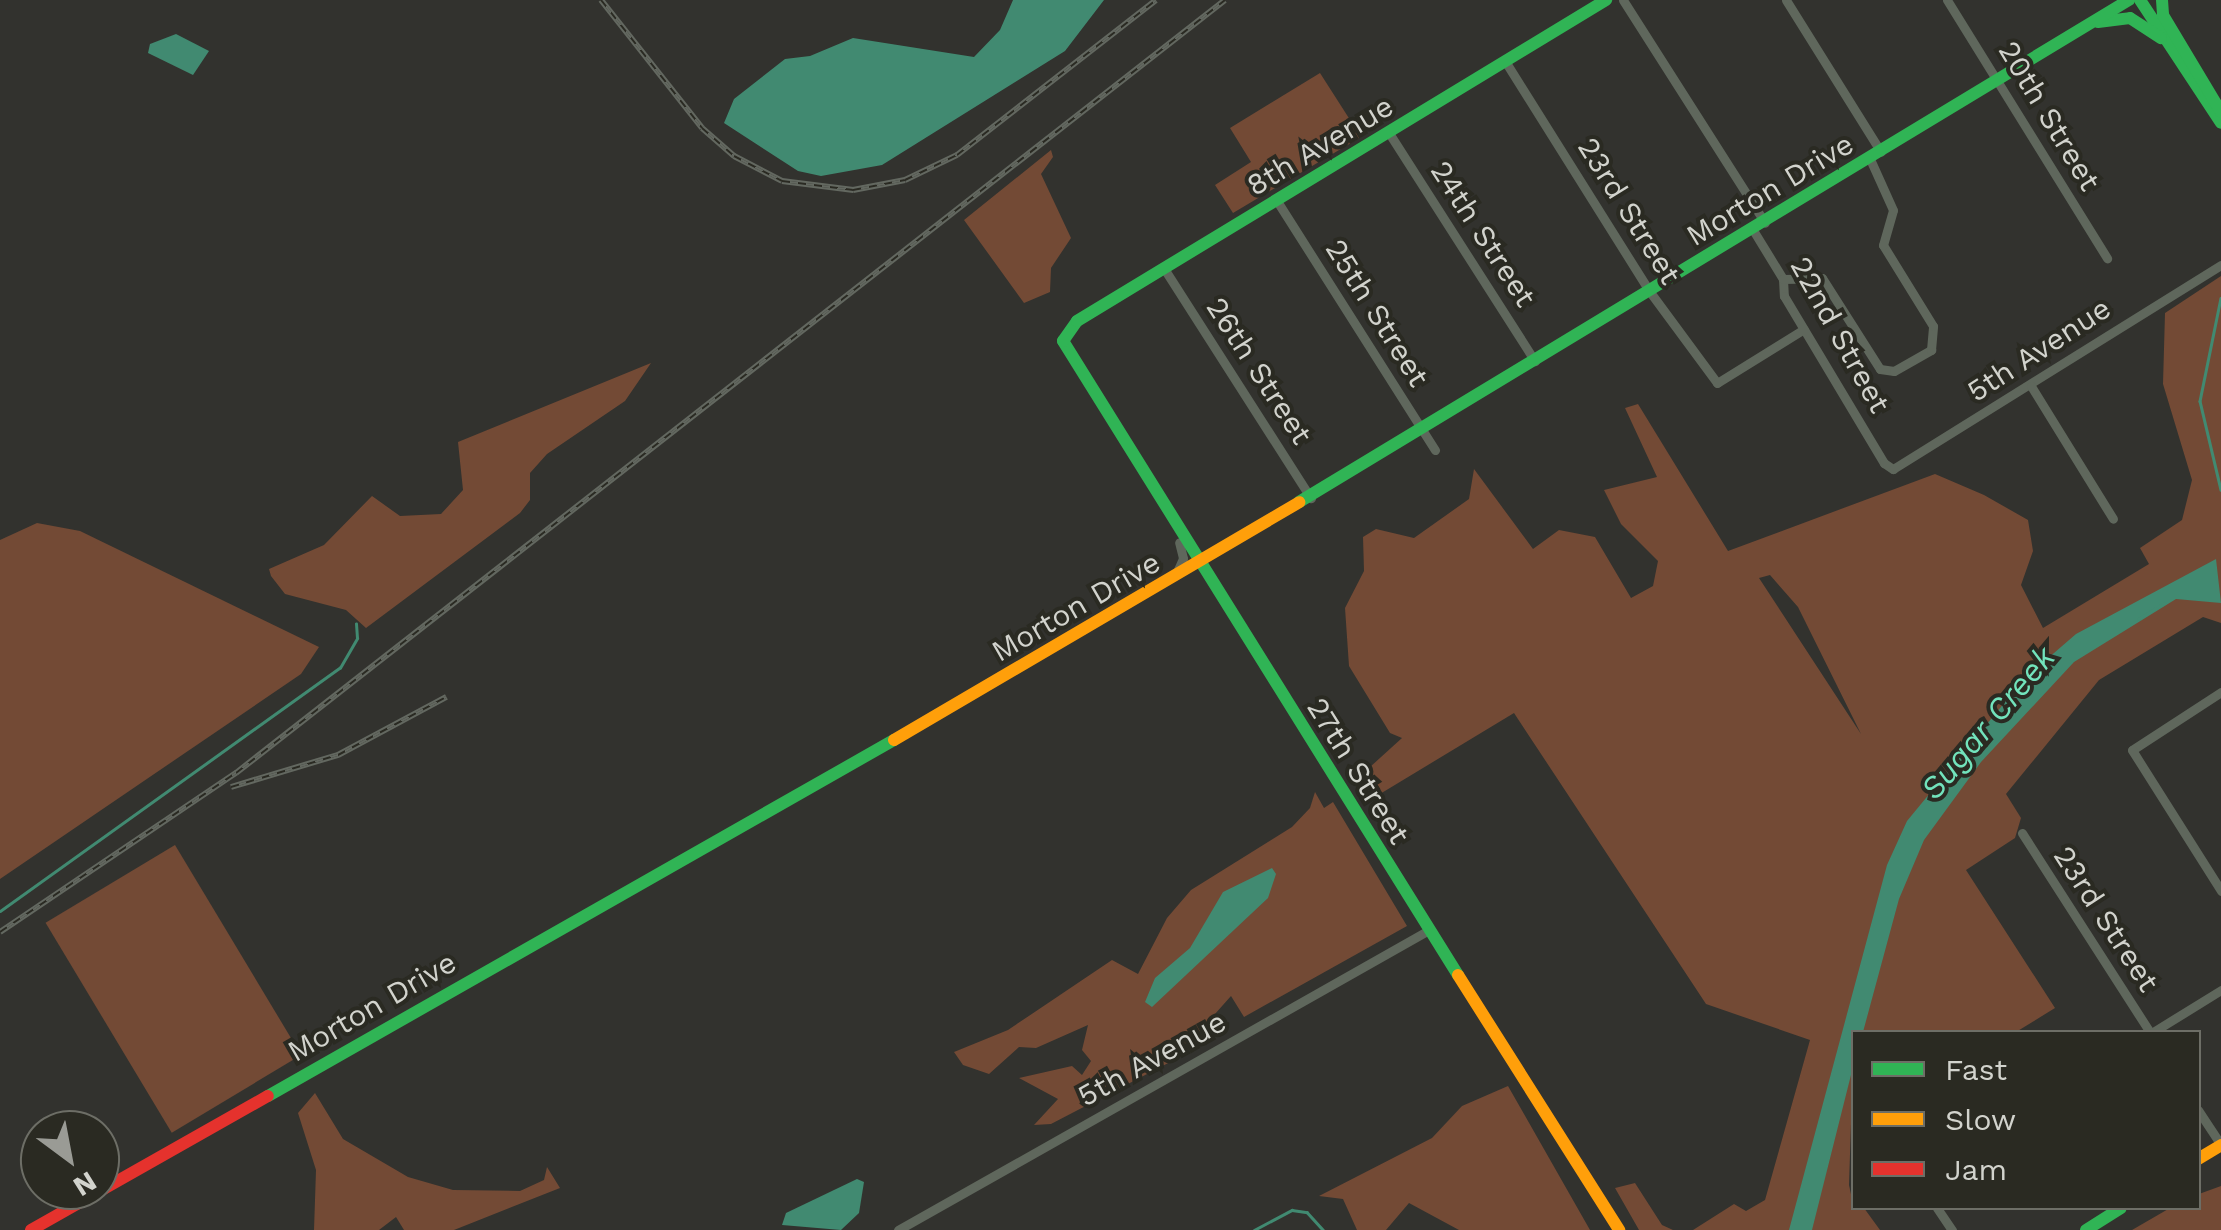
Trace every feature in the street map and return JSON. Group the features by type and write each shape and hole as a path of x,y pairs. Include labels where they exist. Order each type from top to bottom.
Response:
{"street":[{"name":"8th Avenue","path":"1063,337 1077,321 1606,0"},
{"name":"22nd Street","path":"1623,0 1759,226 1782,278 1781,290 1884,464"},
{"path":"1782,278 1822,278 1880,369 1894,371 1931,350 1935,332 1884,246 1894,210 1876,155 1786,0"},
{"name":"20th Street","path":"1947,0 2107,258"},
{"path":"2093,23 2112,0"},
{"name":"Morton Drive","path":"31,1230 1171,581 2129,0"},
{"path":"2140,0 2221,123"},
{"path":"2162,0 2164,15 2221,112"},
{"path":"2093,23 2130,18 2164,40"},
{"name":"23rd Street","path":"1505,61 1650,292 1717,382 1804,329"},
{"name":"24th Street","path":"1389,133 1535,362"},
{"name":"25th Street","path":"1277,201 1435,450"},
{"name":"5th Avenue","path":"1884,464 1893,469 1904,464 2221,265"},
{"name":"26th Street","path":"1165,270 1311,498"},
{"name":"27th Street","path":"1063,337 1070,363 1619,1230"},
{"path":"2030,386 2113,519"},
{"path":"1171,581 1184,558 1174,525"},
{"path":"2221,692 2132,750 2221,891"},
{"name":"23rd Street","path":"2022,832 2151,1030"},
{"name":"5th Avenue","path":"898,1230 1429,930"},
{"path":"2155,1030 2221,990"},
{"path":"2201,1115 2221,1145"},
{"path":"2086,1230 2119,1210"}],"shaded area":[{"path":"1320,73 1361,137 1233,213 1215,185 1251,162 1230,128"},
{"path":"1051,150 1053,157 1041,174 1071,238 1051,268 1050,292 1024,303 964,220"},
{"path":"2221,276 2221,623 2203,617 2099,680 2006,794 2021,818 2015,838 1966,870 2055,1008 2019,1030 1851,1030 1851,1210 1865,1210 1880,1230 1693,1230 1734,1204 1746,1211 1765,1200 1810,1040 1706,1004 1514,713 1375,797 1359,777 1402,738 1390,733 1349,666 1345,608 1364,571 1363,537 1376,529 1414,538 1469,499 1474,469 1533,549 1559,530 1595,537 1631,598 1653,586 1658,561 1621,524 1604,490 1657,477 1625,408 1638,404 1728,551 1935,474 1984,495 2028,520 2033,551 2021,585 2043,628 2149,564 2140,548 2182,520 2192,480 2163,384 2165,313","holes":["1770,575 1798,607 1861,734 1759,578"]},
{"path":"651,363 625,401 547,454 530,473 530,500 520,513 366,628 346,610 285,594 271,576 269,569 324,545 372,496 400,516 441,514 463,490 458,442"},
{"path":"37,523 80,531 319,647 301,674 0,879 0,540"},
{"path":"1315,792 1324,808 1333,802 1407,926 1244,1017 1231,996 1174,1060 1051,1124 1034,1125 1058,1099 1019,1078 1072,1066 1082,1075 1091,1061 1082,1050 1088,1025 1036,1048 1019,1047 989,1074 963,1065 954,1052 1008,1030 1112,960 1138,974 1167,918 1191,890 1292,827 1310,808"},
{"path":"175,845 301,1055 172,1133 46,923"},
{"path":"1508,1086 1590,1230 1459,1230 1409,1203 1386,1230 1357,1230 1343,1199 1319,1196 1432,1138 1462,1106"},
{"path":"315,1093 343,1139 408,1177 453,1190 520,1191 544,1180 547,1167 560,1188 454,1230 404,1230 396,1217 379,1230 314,1230 316,1170 298,1113"},
{"path":"1635,1183 1662,1225 1673,1230 1639,1230 1615,1188"},
{"path":"2221,1186 2221,1230 2132,1230 2167,1210 2201,1210 2201,1193"}],"water":[{"path":"1013,0 1104,0 1065,51 882,165 821,176 798,171 724,123 734,99 785,59 810,56 853,38 974,57 1000,30"},
{"path":"176,34 209,51 193,75 148,53 150,44"},
{"name":"Sugar Creek","path":"2216,559 2221,603 2176,599 2074,662 1981,762 1924,840 1899,899 1864,1030 1851,1030 1851,1075 1812,1230 1789,1230 1887,865 1907,821 2024,679 2076,634"},
{"path":"1272,868 1276,874 1268,898 1152,1007 1145,1002 1155,978 1190,948 1223,892"},
{"path":"857,1179 864,1182 859,1213 841,1230 782,1225 786,1213"}],"waterway":[{"path":"2221,298 2200,401 2221,490"},
{"name":"Sugar Creek","path":"2138,619 2165,603"},
{"path":"0,911 340,668 357,638 356,624"},
{"path":"1254,1230 1292,1210 1307,1212 1323,1230"}],"railway":[{"path":"601,0 702,128 734,156 782,181 853,190 905,180 957,155 1156,0"},
{"path":"0,932 236,773 1225,0"},
{"path":"231,787 338,755 446,697"}],"traffic: fast":[{"path":"1458,975 1063,341 1077,321 1606,0"},
{"path":"1299,502 2129,0"},
{"path":"2140,0 2221,123"},
{"path":"2162,0 2163,15 2221,112"},
{"path":"2098,22 2130,18 2161,38"},
{"path":"268,1096 894,740"},
{"path":"2086,1230 2118,1210"}],"traffic: slow":[{"path":"894,740 1299,502"},
{"path":"1458,975 1619,1230"},
{"path":"2201,1157 2221,1145"}],"traffic: jam":[{"path":"31,1230 268,1096"}]}
